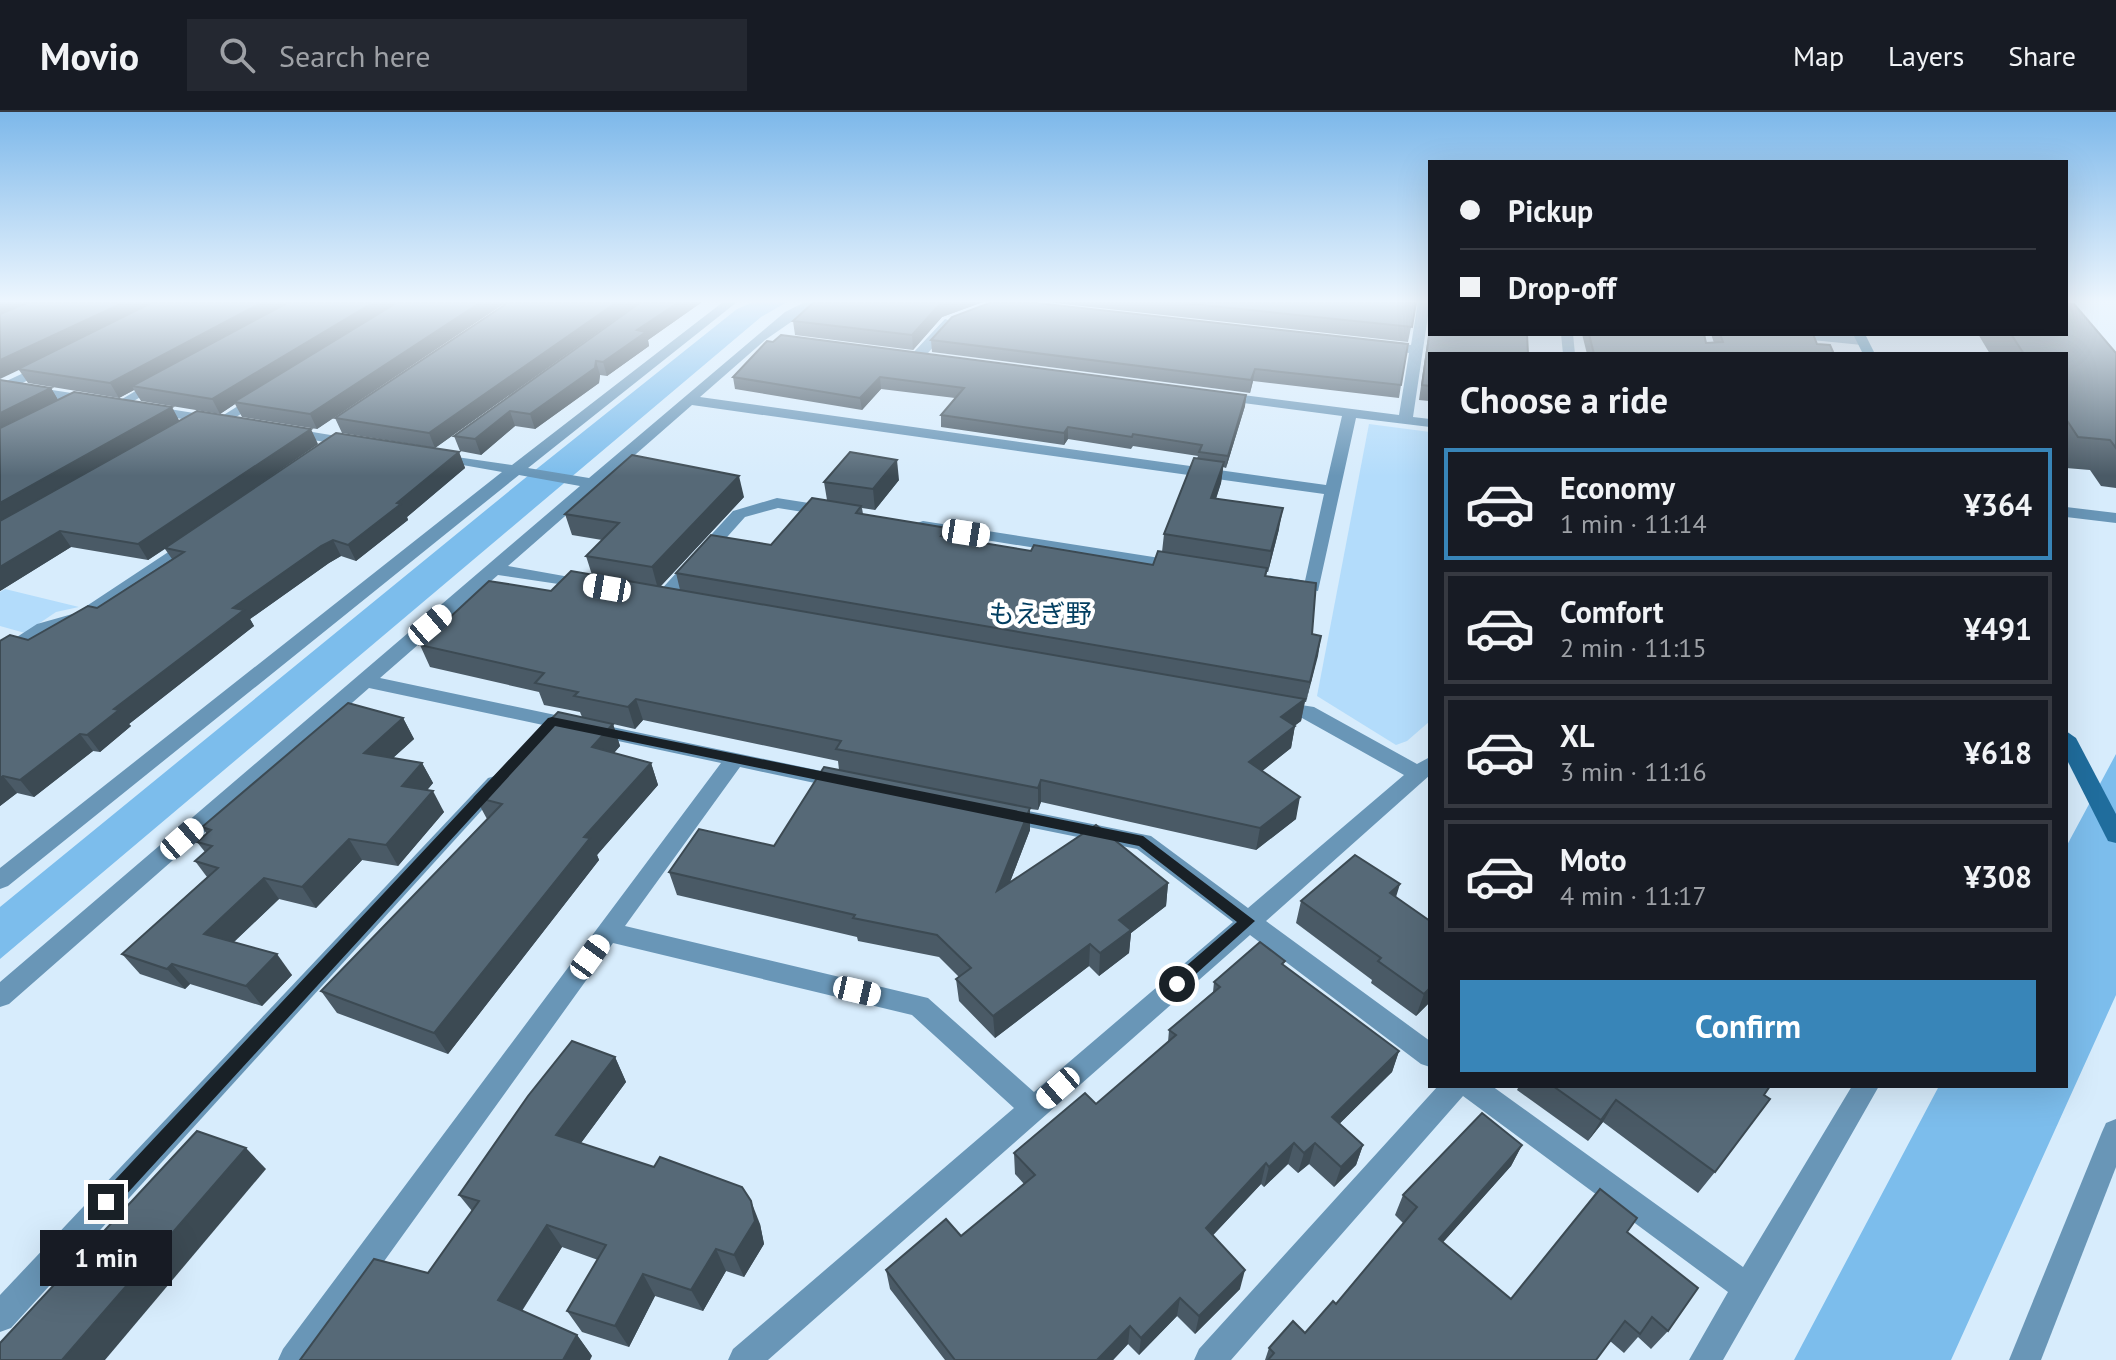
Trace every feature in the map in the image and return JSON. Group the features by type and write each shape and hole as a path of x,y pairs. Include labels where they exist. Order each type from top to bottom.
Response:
{"street":[{"path":"0,880 526,469 660,360"},
{"path":"0,997 495,569 583,482 740,360"},
{"path":"1405,420 1416,360"},
{"path":"2,386 249,425"},
{"path":"1211,395 1428,423"},
{"path":"688,400 1333,491"},
{"path":"1265,580 1312,587 1350,412"},
{"path":"176,434 203,418"},
{"path":"278,430 331,435 367,445"},
{"path":"312,458 331,435"},
{"path":"439,452 583,482"},
{"path":"663,598 739,514 777,503 840,513"},
{"path":"2068,512 2116,518"},
{"path":"903,523 1202,570"},
{"path":"0,657 43,628 82,617 210,529"},
{"path":"495,569 602,587"},
{"path":"365,681 870,787"},
{"path":"744,1360 1424,769 1307,712 1259,704"},
{"path":"530,745 552,721"},
{"path":"2068,742 2116,835"},
{"path":"294,1360 734,760"},
{"path":"0,1317 509,768"},
{"path":"976,808 1143,842 1428,1055"},
{"path":"609,932 919,1006 1034,1109"},
{"path":"1210,1360 1453,1088"},
{"path":"1474,1088 1747,1288"},
{"path":"1705,1360 1865,1088"},
{"path":"2025,1360 2116,1132"}],"lane":[{"path":"2,386 56,360"},
{"path":"118,405 173,376"},
{"path":"220,421 272,389"},
{"path":"54,413 81,399"}],"shaded area":[{"path":"673,360 710,360 0,959 0,907"},
{"path":"1369,424 1428,432 1428,723 1407,741 1396,745 1317,696"},
{"path":"5,589 79,607 56,612 25,633 0,626 0,592"},
{"path":"2116,754 2116,995 1951,1360 1794,1360 1938,1088 2068,1088 2068,843"}],"building":[{"path":"36,360 153,360 110,383 18,369"},
{"path":"180,360 277,360 212,399 132,386"},
{"path":"302,360 392,360 310,414 234,402"},
{"path":"422,360 533,360 429,433 335,418"},
{"path":"560,360 606,360 596,361 595,368 530,414 510,411 475,439 454,436"},
{"path":"749,360 977,360 1246,395 1228,456 1199,452 1202,445 1133,434 1132,437 1068,427 1064,433 941,415 964,388 880,377 860,398 733,377"},
{"path":"1093,360 1405,360 1401,385 1255,369 1251,380"},
{"path":"1426,360 1428,360 1428,386 1422,385"},
{"path":"2068,360 2116,360 2116,448 2110,440 2078,437 2068,422"},
{"path":"0,380 51,388 0,413"},
{"path":"74,392 172,407 0,503 0,428"},
{"path":"197,411 311,429 138,544 60,531 0,567 0,521"},
{"path":"336,433 459,452 397,503 401,504 348,545 333,540 321,546 233,608 244,610 114,709 119,710 87,735 80,734 20,780 0,778 0,641 10,635 28,640 88,606 97,608 184,552 165,548"},
{"path":"850,452 897,460 873,489 824,482"},
{"path":"632,455 739,476 652,567 586,556 619,523 565,514"},
{"path":"1194,458 1224,462 1211,498 1283,508 1271,551 1164,534"},
{"path":"812,498 861,506 856,513 947,528 941,536 1031,551 1034,545 1153,565 1158,551 1267,568 1265,576 1316,583 1312,634 1321,636 1310,682 676,573 711,535 771,545"},
{"path":"571,571 1305,699 1281,717 1295,726 1249,762 1300,797 1260,828 1041,780 1038,788 836,749 841,741 636,699 628,707 574,696 578,692 535,683 544,673 420,645 489,581 551,591"},
{"path":"348,703 403,718 364,753 422,763 402,786 433,791 386,845 349,839 302,887 264,878 204,934 277,954 246,986 172,964 167,969 122,954 218,868 195,861 212,846 197,842 211,830 202,827"},
{"path":"558,712 613,724 592,747 651,763 584,837 590,838 434,1033 321,991 502,804 475,797"},
{"path":"824,767 1030,808 997,891 1096,825 1168,883 1119,920 1131,930 1100,953 1090,944 993,1016 956,979 971,968 937,935 853,918 855,915 669,872 699,829 774,846"},
{"path":"1355,855 1400,884 1390,893 1428,920 1428,990 1424,994 1378,961 1381,958 1301,901"},
{"path":"1260,942 1285,961 1282,964 1399,1051 1332,1117 1363,1145 1341,1167 1315,1143 1304,1153 1294,1143 1269,1167 1266,1163 1206,1228 1245,1270 1199,1316 1180,1298 1141,1338 1130,1326 1097,1360 955,1360 886,1270 946,1219 961,1236 1035,1175 1014,1153 1085,1093 1096,1104 1176,1035 1169,1030 1220,987 1214,982"},
{"path":"572,1041 615,1057 556,1135 654,1167 660,1157 742,1187 751,1201 755,1221 734,1255 716,1249 691,1290 643,1274 615,1326 567,1311 606,1245 547,1225 498,1300 577,1335 563,1360 300,1360 374,1259 428,1273 479,1201 459,1195 528,1096"},
{"path":"1556,1088 1769,1088 1764,1095 1770,1099 1715,1172 1616,1100 1601,1120"},
{"path":"1482,1113 1522,1145 1439,1239 1511,1299 1600,1189 1637,1218 1627,1232 1698,1288 1668,1331 1652,1317 1640,1334 1625,1321 1596,1360 1268,1360 1274,1353 1269,1348 1293,1321 1305,1333 1333,1301 1336,1304 1417,1207 1403,1195"},
{"path":"197,1131 246,1148 62,1360 0,1360 0,1343"}],"district":[{"name":"もえぎ野","path":"1040,614"}],"route":[{"path":"106,1202 552,721 1143,842 1248,921 1177,984"}]}
